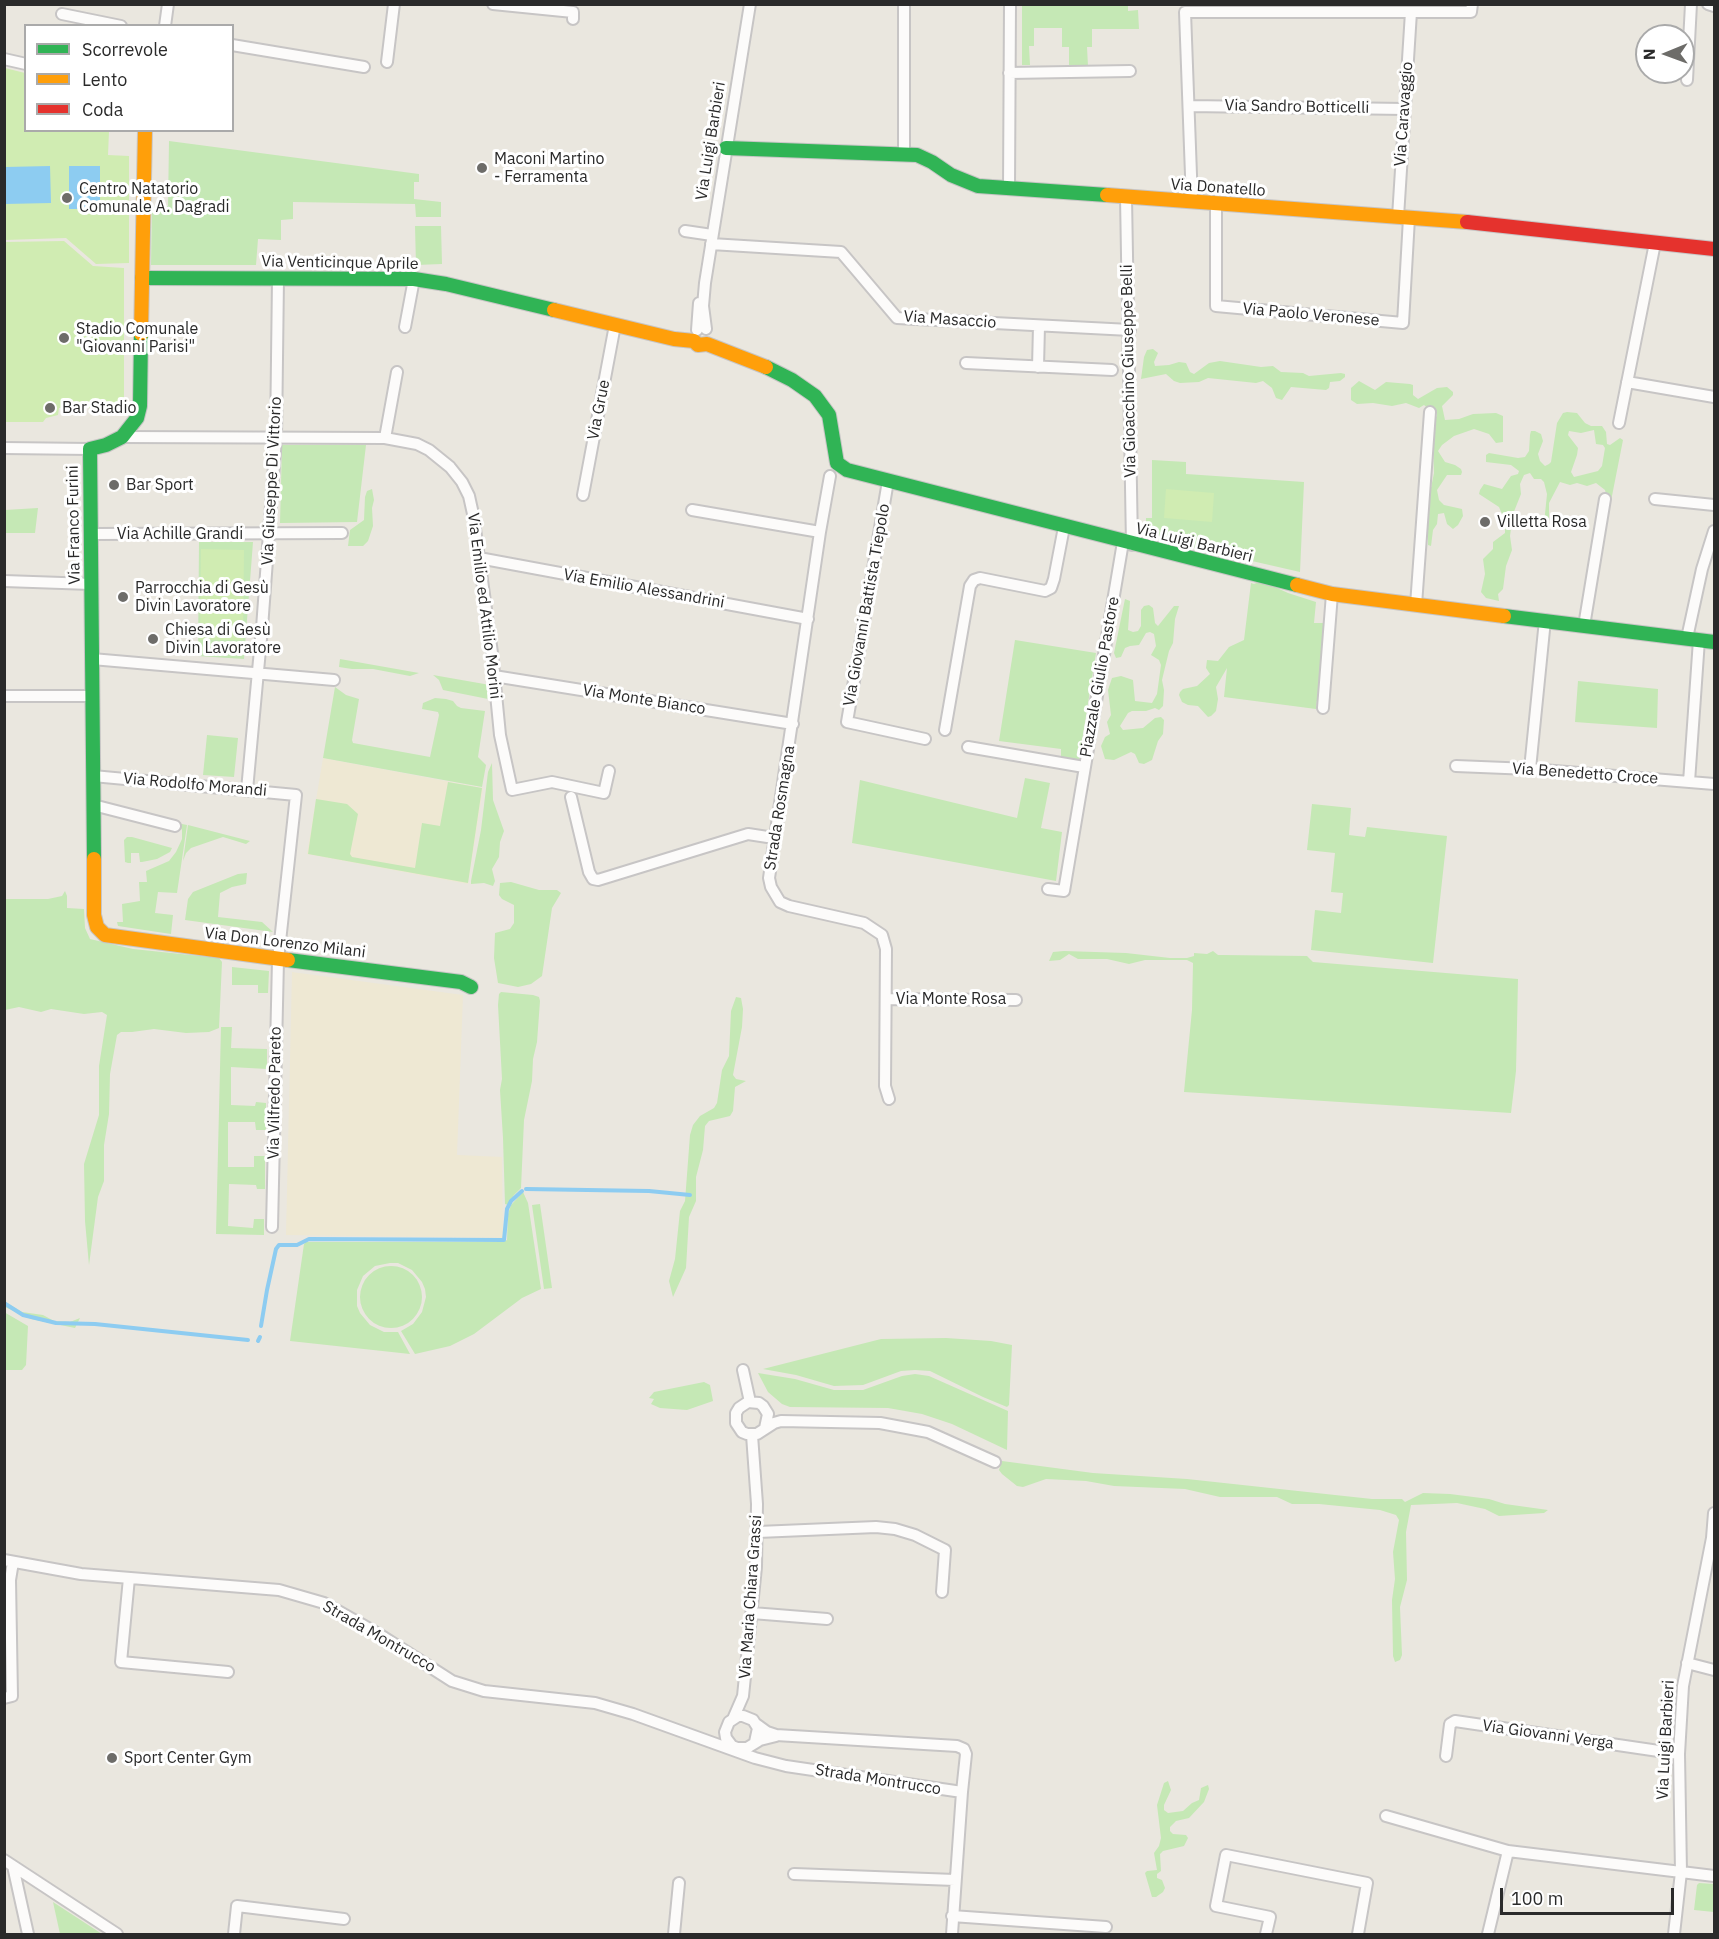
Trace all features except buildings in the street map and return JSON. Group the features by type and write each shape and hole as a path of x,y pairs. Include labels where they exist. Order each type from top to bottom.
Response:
{"street":[{"path":"165,24 168,4"},
{"path":"387,62 394,4"},
{"path":"493,4 573,12 573,18"},
{"name":"Via Luigi Barbieri","path":"701,336 700,297 705,283 750,4"},
{"path":"904,4 904,154"},
{"path":"1009,188 1010,4"},
{"path":"1689,24 1690,4"},
{"path":"1708,4 1714,6"},
{"path":"1192,202 1185,12 1273,8 1388,8 1411,12 1471,8"},
{"name":"Via Caravaggio","path":"1403,218 1405,109 1411,12"},
{"path":"62,14 111,24"},
{"path":"234,45 364,67"},
{"path":"4,59 24,64"},
{"path":"1009,73 1130,71"},
{"name":"Via Sandro Botticelli","path":"1189,105 1405,109"},
{"path":"122,437 137,418 140,406 145,132"},
{"name":"Via Donatello","path":"726,148 917,155 951,175 978,186 1403,218 1714,249"},
{"name":"Via Gioacchino Giuseppe Belli","path":"1126,198 1130,330 1128,544"},
{"name":"Via Paolo Veronese","path":"1216,204 1216,306 1403,323 1403,218"},
{"name":"Via Masaccio","path":"686,231 712,239 841,252 897,318 1130,330"},
{"path":"1619,423 1654,243"},
{"name":"Via Venticinque Aprile","path":"142,278 414,279 446,284 674,339 701,336"},
{"name":"Via Giuseppe Di Vittorio","path":"247,790 276,438 278,279"},
{"path":"405,327 414,279"},
{"name":"Via Grue","path":"583,495 615,325"},
{"path":"1034,325 1038,367"},
{"path":"701,336 792,380 815,396 829,415 837,463 847,470"},
{"path":"966,363 1112,370"},
{"path":"385,438 397,372"},
{"path":"1627,382 1714,397"},
{"path":"1416,605 1430,412"},
{"name":"Via Emilio ed Attilio Morini","path":"122,437 385,438 417,444 429,450 450,467 462,482 469,496 479,558 500,735 512,790 552,782 603,793 609,771"},
{"name":"Via Franco Furini","path":"97,927 94,915 90,449 106,445 122,437"},
{"path":"4,448 90,449"},
{"name":"Strada Rosmagna","path":"834,453 820,532 769,878 775,896 780,902 789,906 864,922 882,935 886,949 885,1086 889,1099"},
{"path":"830,476 847,470"},
{"name":"Via Luigi Barbieri","path":"847,470 1128,544 1332,594 1714,642"},
{"name":"Via Giovanni Battista Tiepolo","path":"888,481 847,722 925,739"},
{"path":"1584,626 1605,499"},
{"path":"1655,499 1714,505"},
{"path":"692,510 820,532"},
{"path":"945,730 970,586 974,580 980,578 1045,591 1051,588 1064,527"},
{"path":"1689,782 1693,639 1702,569 1714,531"},
{"name":"Via Achille Grandi","path":"91,534 342,532"},
{"name":"Piazzale Giulio Pastore","path":"968,747 1084,767 1128,544"},
{"name":"Via Emilio Alessandrini","path":"479,558 808,619"},
{"path":"4,581 91,584"},
{"path":"1323,708 1332,594"},
{"path":"1530,769 1545,620"},
{"path":"92,658 334,680"},
{"name":"Via Monte Bianco","path":"494,676 793,724"},
{"path":"4,696 92,696"},
{"name":"Via Benedetto Croce","path":"1456,766 1530,769 1714,784"},
{"path":"1048,889 1064,891 1084,767"},
{"name":"Via Rodolfo Morandi","path":"93,776 296,795"},
{"name":"Via Vilfredo Pareto","path":"272,1227 278,960 296,795"},
{"path":"571,797 589,872 593,879 598,880 748,834 774,838"},
{"path":"93,805 175,826"},
{"name":"Via Don Lorenzo Milani","path":"97,927 105,935 118,938 461,982 471,987"},
{"name":"Via Monte Rosa","path":"886,999 1016,999"},
{"path":"743,1370 750,1402"},
{"path":"789,1421 773,1415 759,1403 750,1402 739,1408 735,1418 742,1432 752,1435 774,1423 789,1421 880,1423 911,1427 945,1439 995,1462"},
{"path":"765,1428 768,1419 766,1410"},
{"name":"Via Maria Chiara Grassi","path":"733,1719 741,1704 745,1688 758,1532 752,1435"},
{"name":"Via Luigi Barbieri","path":"1674,1935 1681,1872 1679,1754 1683,1686 1713,1538 1714,1513"},
{"path":"758,1532 885,1527 915,1535 945,1550 942,1592"},
{"path":"4,1698 12,1696 9,1561"},
{"name":"Strada Montrucco","path":"9,1561 81,1574 279,1590 324,1603 377,1633 452,1681 484,1691 595,1703 633,1714 730,1750 749,1748 765,1738 781,1735"},
{"path":"129,1578 121,1662 228,1672"},
{"path":"752,1613 827,1619"},
{"path":"1687,1663 1714,1670"},
{"name":"Via Maria Chiara Grassi","path":"745,1688 747,1704 755,1722"},
{"name":"Strada Montrucco","path":"725,1734 732,1746 749,1748 786,1766 962,1792 966,1754 964,1749 957,1746 781,1735 767,1732 743,1716 733,1719"},
{"path":"709,1742 725,1734 729,1722 733,1719"},
{"name":"Via Giovanni Verga","path":"1446,1756 1450,1724 1455,1721 1679,1754"},
{"path":"749,1748 759,1733 755,1722"},
{"path":"725,1734 730,1750"},
{"path":"952,1935 962,1792"},
{"path":"1386,1816 1508,1851 1714,1876"},
{"path":"1488,1935 1508,1851"},
{"path":"1266,1935 1270,1917 1216,1906 1226,1855 1367,1883 1358,1935"},
{"path":"9,1863 28,1935"},
{"path":"9,1863 117,1935"},
{"path":"794,1874 955,1880"},
{"path":"674,1935 679,1883"},
{"path":"234,1935 237,1906 344,1919"},
{"path":"952,1916 1106,1927"}],"shaded area":[{"path":"323,758 483,788 468,884 307,854"},
{"path":"292,972 463,995 457,1155 502,1157 503,1238 286,1235"}],"green space":[{"path":"1022,5 1128,5 1128,11 1138,10 1139,29 1092,29 1092,47 1087,47 1088,66 1069,67 1069,47 1062,47 1062,28 1034,28 1034,46 1029,46 1030,65 1022,65"},
{"name":"Centro Natatorio Comunale A. Dagradi","path":"5,68 24,73 24,132 109,132 108,155 129,156 129,263 96,264 66,238 5,240"},
{"path":"169,141 419,174 419,182 414,182 414,199 441,202 441,217 416,217 415,204 293,202 293,219 281,220 281,240 258,239 256,265 151,265 152,207 168,206"},
{"path":"415,226 441,226 442,264 416,265"},
{"name":"Stadio Comunale \"Giovanni Parisi\"","path":"64,241 93,266 124,268 124,408 59,408 58,415 46,418 43,422 5,422 5,242"},
{"path":"1153,349 1158,353 1154,362 1155,366 1186,363 1190,372 1194,374 1209,363 1220,361 1261,367 1273,366 1281,372 1303,373 1309,376 1341,373 1345,374 1345,377 1340,381 1330,382 1326,390 1291,387 1282,400 1276,398 1272,388 1263,381 1256,383 1208,378 1199,382 1180,383 1166,374 1141,379 1144,357 1147,350"},
{"path":"1359,381 1375,390 1386,382 1410,384 1413,385 1413,395 1418,399 1437,388 1447,387 1453,395 1442,406 1445,420 1459,419 1473,414 1496,413 1503,416 1503,442 1496,443 1489,434 1474,429 1454,436 1438,451 1445,462 1455,465 1462,472 1461,475 1447,475 1437,490 1439,500 1444,505 1462,509 1463,516 1453,529 1447,524 1444,513 1438,514 1431,546 1428,545 1428,503 1434,473 1433,447 1436,409 1429,409 1424,405 1419,408 1406,403 1392,406 1373,403 1357,404 1351,400 1351,388"},
{"path":"1563,413 1577,413 1585,423 1591,426 1602,426 1606,432 1607,444 1610,445 1620,438 1623,440 1611,501 1608,502 1605,490 1596,483 1587,486 1560,482 1549,503 1549,519 1544,524 1547,494 1544,482 1541,479 1534,479 1530,473 1524,475 1520,484 1521,494 1513,514 1510,536 1512,550 1506,566 1503,589 1498,594 1499,601 1486,598 1481,592 1485,574 1483,559 1493,549 1493,542 1505,533 1505,521 1499,507 1479,494 1480,490 1484,484 1502,489 1511,476 1518,474 1519,471 1511,465 1486,462 1486,455 1489,453 1525,457 1529,451 1531,431 1535,431 1541,434 1543,441 1538,454 1540,461 1545,466 1549,464 1557,423","holes":["1594,430 1596,444 1603,445 1605,448 1602,466 1598,471 1574,477 1571,472 1578,448 1568,435 1569,431 1581,433"]},
{"path":"282,445 366,445 357,522 280,523"},
{"path":"1152,460 1186,462 1186,474 1304,482 1300,572 1156,539 1150,535 1146,529 1146,518 1152,518"},
{"path":"372,489 373,526 368,541 363,546 348,546 350,530 364,520 365,497 367,491"},
{"path":"1166,489 1214,493 1212,522 1164,518"},
{"path":"38,508 35,533 5,533 5,510"},
{"path":"199,542 253,542 244,659 198,656"},
{"path":"201,549 244,550 243,640 200,640"},
{"path":"1259,582 1316,602 1314,623 1326,623 1316,709 1224,697 1227,668 1216,687 1218,699 1216,711 1208,717 1198,706 1182,702 1180,692 1183,689 1197,686 1210,674 1206,668 1207,660 1218,661 1229,647 1244,640 1251,583"},
{"path":"1125,599 1130,601 1128,630 1133,632 1138,631 1141,626 1141,610 1144,606 1149,605 1153,608 1155,623 1158,626 1174,606 1179,606 1175,619 1173,643 1162,680 1163,706 1159,710 1155,708 1146,711 1132,711 1128,713 1120,726 1123,730 1143,728 1155,718 1161,717 1164,720 1163,734 1158,741 1152,760 1144,764 1139,763 1135,754 1131,752 1114,760 1105,759 1101,746 1105,737 1110,734 1107,722 1111,715 1108,690 1112,678 1121,676 1133,680 1135,701 1152,703 1157,694 1161,665 1159,660 1151,655 1156,646 1154,634 1146,633 1139,645 1125,648 1121,657 1116,658 1114,653"},
{"path":"1015,640 1096,653 1079,760 1061,757 1061,749 999,741"},
{"path":"340,659 419,673 410,676 373,669 339,667"},
{"path":"433,675 490,685 488,699 443,690 439,680"},
{"path":"1578,681 1658,689 1657,728 1575,722"},
{"path":"335,687 346,695 359,699 353,743 430,757 439,715 438,712 422,709 423,703 435,698 446,699 453,701 461,708 485,711 478,757 486,765 482,787 323,758"},
{"path":"207,735 238,738 234,777 203,775"},
{"path":"492,763 493,800 504,831 500,842 499,857 492,869 495,881 493,886 484,883 471,884 488,772"},
{"path":"1025,778 1050,783 1041,828 1062,832 1056,881 852,843 860,780 1017,818"},
{"path":"448,782 482,788 468,883 308,854 316,799 347,804 358,814 350,854 352,857 415,868 422,823 440,826"},
{"path":"1312,804 1351,808 1349,835 1365,837 1367,827 1447,836 1433,963 1311,950 1315,910 1341,913 1343,893 1331,892 1335,853 1307,850"},
{"path":"172,822 187,825 177,893 158,892 155,913 173,915 171,934 118,926 117,922 123,922 122,904 140,901 139,882 147,882 146,871 169,861 176,852 182,839 182,830 178,824"},
{"path":"188,825 250,841 246,844 223,837 191,848 183,861"},
{"path":"127,837 172,848 170,852 157,859 142,862 140,862 139,853 131,853 131,863 128,863 125,862 124,840"},
{"path":"247,873 246,884 220,893 218,917 262,922 273,932 185,920 188,899 193,892 238,874"},
{"path":"511,882 539,890 557,890 561,893 552,908 542,976 531,984 518,987 498,983 494,958 495,933 510,929 514,923 514,905 499,895 500,883"},
{"path":"65,891 67,908 84,909 85,928 90,939 133,949 219,958 222,962 219,1028 209,1032 186,1033 154,1029 121,1032 117,1035 110,1074 109,1114 104,1145 104,1181 98,1197 89,1265 85,1221 84,1164 99,1115 99,1066 107,1015 102,1012 84,1014 51,1009 41,1012 19,1007 5,1010 4,899 48,899 62,896"},
{"path":"1213,951 1218,955 1307,956 1313,962 1518,979 1516,1071 1511,1113 1184,1092 1192,1010 1193,963 1187,960 1145,960 1129,964 1107,959 1078,959 1069,954 1060,960 1049,961 1053,952 1126,953 1170,958 1187,958 1194,956 1194,953 1207,954"},
{"path":"232,967 269,971 268,993 258,993 258,985 232,985"},
{"path":"501,992 533,995 539,997 540,1001 532,1081 524,1120 521,1188 508,1205 505,1204 500,1090 502,1079 498,1005"},
{"path":"736,997 741,998 743,1009 733,1075 736,1079 746,1081 735,1087 733,1111 730,1116 709,1121 705,1126 703,1150 696,1177 696,1201 689,1217 686,1268 673,1297 669,1281 675,1259 680,1211 685,1201 690,1135 693,1125 700,1116 714,1108 717,1103 722,1070 729,1056 731,1011"},
{"path":"221,1027 232,1027 231,1048 267,1049 267,1069 231,1067 231,1105 255,1106 256,1102 266,1103 266,1130 256,1130 255,1122 228,1122 228,1167 254,1167 254,1156 265,1156 265,1189 257,1189 256,1185 229,1184 228,1226 253,1228 254,1219 264,1219 264,1235 216,1234"},
{"path":"523,1192 528,1203 541,1289 522,1298 474,1334 450,1346 415,1354 401,1331 413,1324 422,1312 426,1297 425,1289 412,1270 398,1263 390,1263 375,1266 363,1276 357,1290 357,1306 370,1325 384,1332 398,1332 410,1354 290,1341 306,1242 503,1242 507,1240 508,1214 511,1205"},
{"path":"540,1204 552,1288 544,1289 532,1205"},
{"path":"385,1266 397,1266 413,1275 420,1285 422,1297 420,1309 413,1319 397,1328 385,1328 374,1323 365,1314 360,1303 360,1291 365,1280 374,1271"},
{"path":"4,1301 22,1312 43,1315 54,1321 70,1322 80,1318 75,1328 31,1319 5,1307"},
{"path":"4,1312 28,1326 26,1365 22,1370 5,1370"},
{"path":"946,1338 1012,1345 1009,1405 1007,1407 930,1371 901,1371 863,1385 834,1386 796,1375 763,1369 881,1339"},
{"path":"758,1373 795,1379 834,1390 863,1390 902,1376 915,1374 929,1376 1008,1411 1007,1450 952,1424 922,1414 888,1408 790,1407 782,1404 768,1392"},
{"path":"704,1382 710,1385 713,1401 687,1410 660,1408 651,1404 654,1399 649,1398 654,1392"},
{"path":"1002,1461 1093,1473 1187,1479 1372,1499 1402,1499 1405,1502 1423,1493 1450,1494 1548,1510 1544,1513 1499,1516 1485,1509 1457,1503 1411,1505 1406,1532 1407,1580 1400,1607 1402,1655 1400,1660 1395,1662 1392,1600 1395,1579 1393,1552 1399,1520 1396,1515 1380,1510 1319,1504 1292,1504 1277,1497 1220,1497 1185,1489 1114,1486 1086,1481 1046,1479 1023,1487 1017,1486 1002,1474 999,1470"},
{"path":"1168,1781 1171,1790 1164,1810 1168,1813 1183,1811 1199,1800 1201,1788 1208,1785 1209,1789 1204,1802 1189,1818 1176,1821 1170,1827 1173,1834 1186,1835 1188,1838 1184,1846 1163,1851 1160,1854 1161,1871 1157,1874 1157,1878 1162,1880 1165,1888 1156,1897 1152,1897 1145,1873 1157,1870 1154,1853 1161,1838 1157,1805 1164,1783"},
{"path":"1699,1883 1714,1884 1714,1912 1694,1910"},
{"path":"53,1902 102,1934 60,1934"}],"water":[{"path":"50,166 51,203 5,204 5,167"},
{"path":"69,166 100,166 100,209 69,209"}],"waterway":[{"path":"526,1189 649,1191 690,1195"},
{"path":"261,1326 276,1249 279,1245 297,1245 309,1239 504,1240 507,1209 511,1201 522,1191"},
{"path":"4,1303 23,1315 56,1323 95,1324 248,1340"},
{"path":"258,1341 260,1337"}],"traffic: fast":[{"path":"726,148 917,155 951,175 978,186 1107,195"},
{"path":"142,278 414,279 446,284 554,310"},
{"path":"94,859 90,449 106,445 122,437 137,418 140,406 141,334"},
{"path":"766,367 792,380 815,396 829,415 837,463 847,470 1297,585"},
{"path":"1504,616 1714,642"},
{"path":"288,960 461,982 471,987"}],"traffic: slow":[{"path":"141,334 145,132"},
{"path":"1107,195 1467,222"},
{"path":"554,310 674,339 694,341 698,345 707,344 766,367"},
{"path":"1297,585 1332,594 1504,616"},
{"path":"94,859 94,915 97,927 105,935 288,960"}],"traffic: jam":[{"path":"1467,222 1714,249"}],"place":[{"name":"Maconi Martino - Ferramenta","path":"482,168"},
{"name":"Centro Natatorio Comunale A. Dagradi","path":"67,198"},
{"name":"Stadio Comunale \"Giovanni Parisi\"","path":"64,338"},
{"name":"Bar Stadio","path":"50,408"},
{"name":"Bar Sport","path":"114,485"},
{"name":"Villetta Rosa","path":"1485,522"},
{"name":"Parrocchia di Gesù Divin Lavoratore","path":"123,597"},
{"name":"Chiesa di Gesù Divin Lavoratore","path":"153,639"},
{"name":"Sport Center Gym","path":"112,1758"}]}
